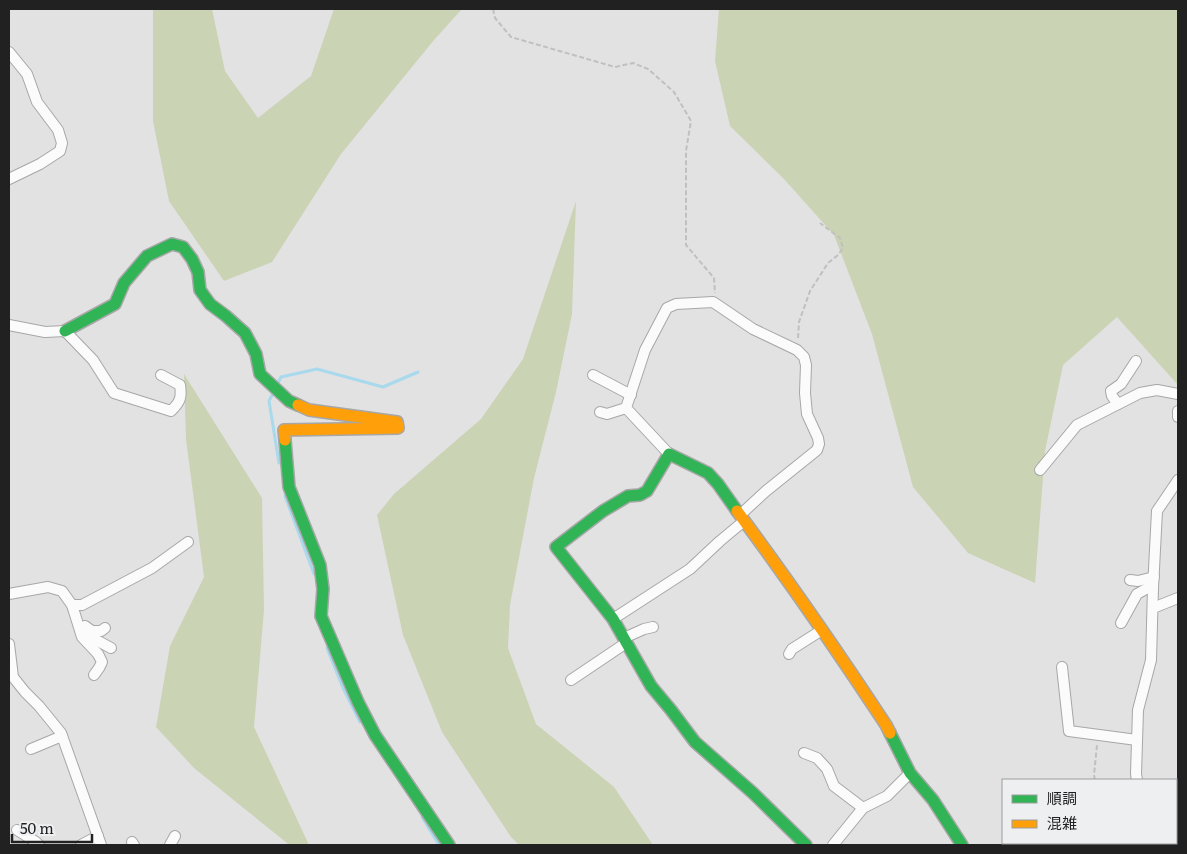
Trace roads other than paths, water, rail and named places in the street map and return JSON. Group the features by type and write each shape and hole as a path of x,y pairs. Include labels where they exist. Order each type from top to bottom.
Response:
{"street":[{"path":"9,52 27,74 37,102 58,130 62,143 60,151 40,164 9,179"},
{"path":"9,325 45,332 66,331 115,304 124,283 147,256 172,244 184,247 198,272 200,290 210,304 245,334 256,354 260,374 289,401 310,410 397,422 398,428 284,430 289,487 320,565 323,589 321,616 358,702 374,735 449,845"},
{"path":"613,619 690,569 720,541 766,491 817,450 819,444 808,414 804,358 797,350 753,329 713,302 676,304 667,308 645,350 626,408"},
{"path":"66,331 93,360 114,394 171,411 182,396 180,385 161,375"},
{"path":"1118,404 1111,391 1121,384 1136,361"},
{"path":"593,375 630,394"},
{"path":"1040,470 1077,425 1140,393 1157,390 1178,394"},
{"path":"600,412 607,414 626,408"},
{"path":"626,408 669,454 708,473 718,484 822,630 886,725 910,773 933,800 962,845"},
{"path":"1178,411 1178,417"},
{"path":"669,454 647,491 640,495 628,496 603,511 556,547 613,619 651,686 695,742 753,793 806,845"},
{"path":"1137,779 1138,710 1151,660 1158,510 1178,480"},
{"path":"72,605 82,605 152,568 188,542"},
{"path":"1130,580 1154,581"},
{"path":"1122,623 1137,594 1154,581"},
{"path":"9,594 48,587 62,591 72,605 82,637 98,654 102,662 94,675"},
{"path":"1153,608 1178,598"},
{"path":"78,625 92,631 101,631 105,628"},
{"path":"78,625 98,641 111,648"},
{"path":"572,680 625,640 644,629 653,627"},
{"path":"789,654 792,649 822,630"},
{"path":"9,644 10,678 40,706 61,733 92,842"},
{"path":"1062,667 1069,731 1137,740"},
{"path":"31,749 62,736"},
{"path":"804,754 817,758 828,769 834,786 863,808"},
{"path":"833,845 863,808 887,796 910,773"},
{"path":"18,830 39,845"},
{"path":"170,845 175,836"}],"waterway":[{"path":"277,385 281,377 317,369 383,387 418,372"},
{"path":"273,393 269,401 279,463"},
{"path":"285,496 314,574"},
{"path":"327,648 343,688 360,722"},
{"path":"422,817 439,845"}]}
